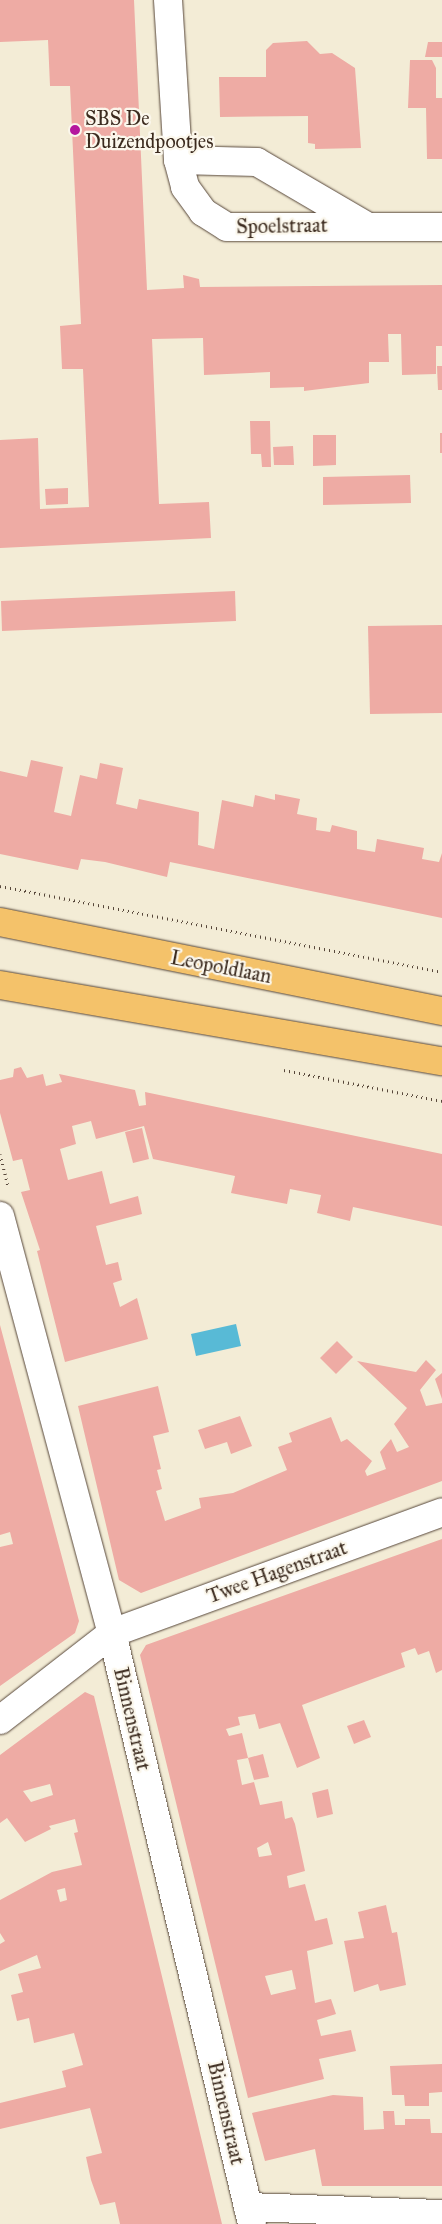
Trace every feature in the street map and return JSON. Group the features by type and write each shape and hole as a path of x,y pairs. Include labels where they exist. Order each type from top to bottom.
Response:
{"main road":[{"name":"Leopoldlaan","path":"0,922 442,1011"},
{"path":"0,985 442,1061"}],"street":[{"name":"Spoelstraat","path":"168,0 178,160 185,187 203,212 227,227 364,225 442,227"},
{"name":"Spoelstraat","path":"178,160 257,162 364,225"},
{"name":"Binnenstraat","path":"0,1216 112,1633 250,2216"},
{"name":"Twee Hagenstraat","path":"0,1720 112,1633 442,1512"},
{"path":"250,2216 442,2214"}],"path":[{"path":"0,886 442,972"}],"water":[{"path":"236,1324 241,1346 196,1356 191,1334"}],"building":[{"path":"0,0 134,0 147,290 184,288 183,275 199,279 200,287 442,285 442,346 436,346 436,374 402,375 401,334 388,334 389,362 369,362 369,383 304,391 304,387 270,388 270,372 204,375 203,338 152,339 159,504 209,502 211,538 0,548 0,440 38,438 40,509 89,507 83,369 62,369 60,326 81,324 70,86 50,86 48,40 0,42"},
{"path":"307,41 320,54 332,53 355,68 361,148 315,149 315,144 308,143 308,116 220,117 219,77 266,77 266,50 273,43"},
{"path":"428,42 442,42 442,57 425,57"},
{"path":"410,60 432,60 436,68 436,98 442,98 442,159 427,159 426,108 408,108"},
{"path":"437,366 442,366 442,390 438,390"},
{"path":"250,421 270,421 271,467 262,467 261,454 251,454"},
{"path":"440,433 442,433 442,453 440,453"},
{"path":"313,435 336,435 336,465 313,466"},
{"path":"293,446 294,465 274,465 273,447"},
{"path":"410,475 411,503 323,505 323,477"},
{"path":"68,488 68,504 46,505 45,489"},
{"path":"235,591 236,621 2,631 1,601"},
{"path":"442,625 442,713 370,714 368,626"},
{"path":"31,760 63,767 54,812 71,816 80,775 97,779 100,763 123,768 116,804 137,809 139,799 199,812 198,845 214,849 222,800 253,807 255,795 275,800 275,794 300,799 297,814 317,818 316,830 330,832 332,825 357,831 357,849 375,852 377,839 424,848 422,859 439,862 442,853 442,918 170,862 167,877 105,862 81,859 78,870 0,854 0,771 27,777"},
{"path":"21,1067 27,1078 43,1074 46,1086 62,1082 59,1074 135,1090 139,1106 146,1105 145,1092 442,1154 442,1226 353,1207 350,1221 317,1213 321,1195 290,1189 287,1204 231,1193 235,1176 153,1159 144,1126 96,1139 91,1121 72,1126 76,1144 60,1149 68,1180 102,1171 110,1204 138,1196 142,1214 96,1226 106,1265 118,1262 122,1280 113,1283 120,1307 137,1298 148,1339 65,1362 37,1251 40,1250 21,1192 30,1190 22,1159 13,1161 0,1113 0,1080 13,1077 14,1069"},
{"path":"142,1128 149,1159 133,1163 125,1132"},
{"path":"0,1325 79,1621 75,1633 0,1686 0,1547 13,1544 10,1532 0,1535"},
{"path":"337,1341 353,1357 336,1374 320,1358"},
{"path":"426,1360 436,1370 420,1390 426,1406 442,1403 442,1481 141,1593 119,1580 78,1406 158,1386 169,1432 153,1436 161,1469 157,1470 162,1489 156,1491 165,1521 201,1508 199,1498 233,1493 287,1470 278,1447 292,1442 289,1433 331,1417 341,1442 347,1439 372,1461 365,1471 367,1476 386,1469 380,1452 391,1439 397,1452 409,1447 394,1424 407,1408 357,1361 416,1372"},
{"path":"442,1373 442,1399 435,1379"},
{"path":"240,1416 252,1446 231,1454 227,1442 205,1449 198,1430"},
{"path":"442,1539 442,1670 436,1673 429,1651 418,1655 415,1648 401,1653 405,1667 302,1705 320,1758 297,1768 280,1723 259,1729 255,1714 238,1717 240,1725 226,1729 229,1736 242,1733 248,1758 237,1760 242,1785 254,1782 260,1805 282,1801 285,1819 292,1817 295,1824 305,1871 287,1876 289,1888 305,1884 315,1921 327,1918 333,1944 307,1951 315,2003 331,1999 336,2014 317,2020 321,2036 351,2030 356,2051 319,2059 324,2079 248,2098 140,1655 146,1645","holes":["268,1842 272,1855 259,1857 257,1848","292,1970 296,1989 271,1995 265,1976"]},
{"path":"85,1692 94,1696 222,2224 120,2224 115,2202 100,2205 91,2180 86,2157 102,2153 90,2108 0,2129 0,2103 66,2087 62,2071 83,2065 74,2033 34,2043 29,2018 17,2021 11,1995 23,1992 18,1974 41,1968 37,1955 0,1971 0,1944 5,1941 0,1933 0,1900 52,1872 82,1865 74,1833 78,1832 75,1819 49,1826 51,1829 25,1842 7,1818 0,1823 0,1755","holes":["50,1784 53,1795 31,1802 23,1791","65,1888 67,1900 60,1902 57,1890"]},
{"path":"364,1720 371,1737 354,1744 347,1726"},
{"path":"263,1754 269,1777 254,1780 248,1758"},
{"path":"328,1789 333,1814 317,1818 312,1793"},
{"path":"386,1905 392,1933 397,1932 406,1985 380,1991 378,1984 354,1992 344,1941 364,1938 358,1912"},
{"path":"442,2064 442,2092 429,2093 429,2106 405,2106 404,2095 392,2095 390,2066"},
{"path":"333,2095 363,2097 364,2130 384,2129 383,2111 394,2111 395,2125 405,2125 405,2119 430,2119 431,2133 442,2133 442,2186 322,2186 315,2149 265,2161 252,2113"}],"place":[{"name":"SBS De Duizendpootjes","path":"75,130"}]}
